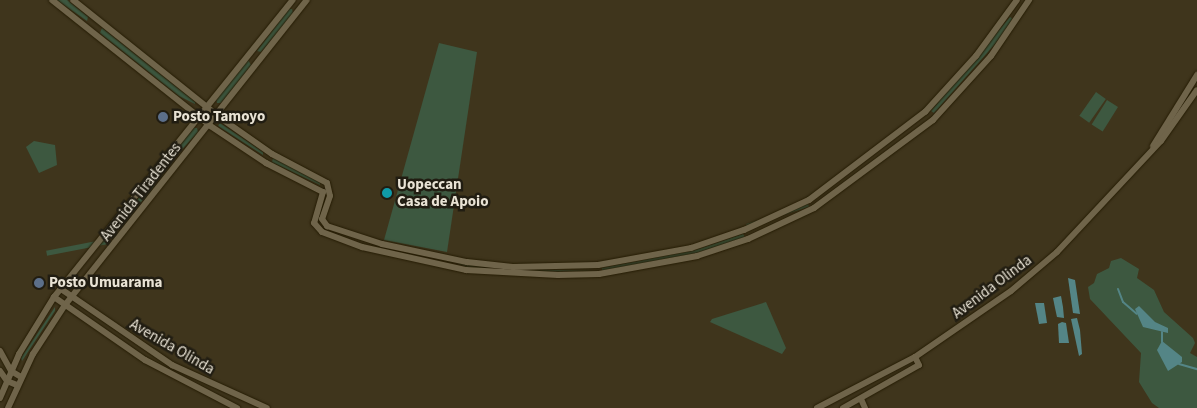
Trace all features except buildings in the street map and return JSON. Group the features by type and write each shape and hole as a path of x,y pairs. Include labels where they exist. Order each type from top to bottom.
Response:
{"street":[{"path":"52,0 209,125 266,163 323,192 315,226 338,239 380,252 466,270 514,274 599,274 697,256 748,239 814,208 878,162 946,106 992,56 1029,0"},
{"path":"73,0 217,115 272,154 327,183 330,196 323,223 382,244 467,262 513,267 598,265 647,258 710,243 809,200 872,155 944,93 1018,0"},
{"path":"292,0 301,7"},
{"name":"Avenida Tiradentes","path":"0,398 11,371 54,298 292,0"},
{"name":"Avenida Tiradentes","path":"8,408 21,377 65,305 307,0"},
{"path":"1010,12 1018,17"},
{"name":"Avenida Olinda","path":"817,408 915,357 1011,290 1057,252 1152,147 1196,79"},
{"name":"Avenida Olinda","path":"1152,147 1161,140 1197,90"},
{"path":"188,108 195,106 196,99"},
{"name":"Avenida Olinda","path":"61,289 172,365 266,408"},
{"name":"Avenida Olinda","path":"54,298 152,364 237,408"},
{"path":"0,351 11,371 21,377"},
{"path":"843,408 919,365 915,357"},
{"path":"0,371 7,381 17,385"},
{"path":"861,399 865,408"}],"green space":[{"path":"57,0 67,0 88,17 87,21"},
{"path":"289,9 292,9 293,13 261,52 257,51"},
{"path":"1010,17 1013,19 995,44 934,113 931,111"},
{"path":"102,28 195,102 195,104 179,96 100,33"},
{"path":"439,43 477,52 447,252 384,240"},
{"path":"248,60 251,65 221,103 217,103 216,99"},
{"path":"1096,92 1106,99 1089,123 1079,116"},
{"path":"1107,100 1118,107 1103,131 1092,125"},
{"path":"220,123 263,152 263,155 218,126"},
{"path":"194,128 197,128 198,132 165,168 164,165"},
{"path":"34,141 55,145 57,165 39,173 26,147"},
{"path":"273,158 320,182 320,185 272,162"},
{"path":"150,182 155,182 155,185 123,225 118,226"},
{"path":"808,204 809,207 747,227 746,224"},
{"path":"743,234 745,237 697,253 602,271 602,268 696,250"},
{"path":"107,239 108,244 47,256 46,251"},
{"path":"1121,258 1139,269 1137,278 1154,290 1164,312 1193,338 1195,343 1190,353 1197,357 1197,408 1159,408 1152,403 1139,382 1141,353 1090,299 1088,287 1094,283 1097,274 1109,268 1111,261"},
{"path":"454,262 513,269 596,271 512,272 467,267"},
{"path":"766,302 786,348 782,354 710,322 712,319"},
{"path":"55,307 55,311 22,361 21,358"}],"water":[{"path":"1068,278 1075,280 1080,314 1073,313"},
{"path":"1061,296 1064,318 1057,317 1053,298"},
{"path":"1035,303 1044,303 1047,323 1039,324"},
{"path":"1139,306 1155,322 1168,328 1168,333 1143,327 1135,309"},
{"path":"1077,318 1082,354 1079,356 1071,319"},
{"path":"1066,323 1069,343 1059,343 1058,324"},
{"path":"1162,341 1182,357 1182,362 1168,371 1157,350"}],"waterway":[{"path":"1118,289 1123,302 1137,314"},
{"path":"1162,332 1162,342"},
{"path":"1179,364 1197,369"}],"place":[{"name":"Posto Tamoyo","path":"163,117"},
{"name":"Uopeccan Casa de Apoio","path":"387,193"},
{"name":"Posto Umuarama","path":"39,283"}]}
